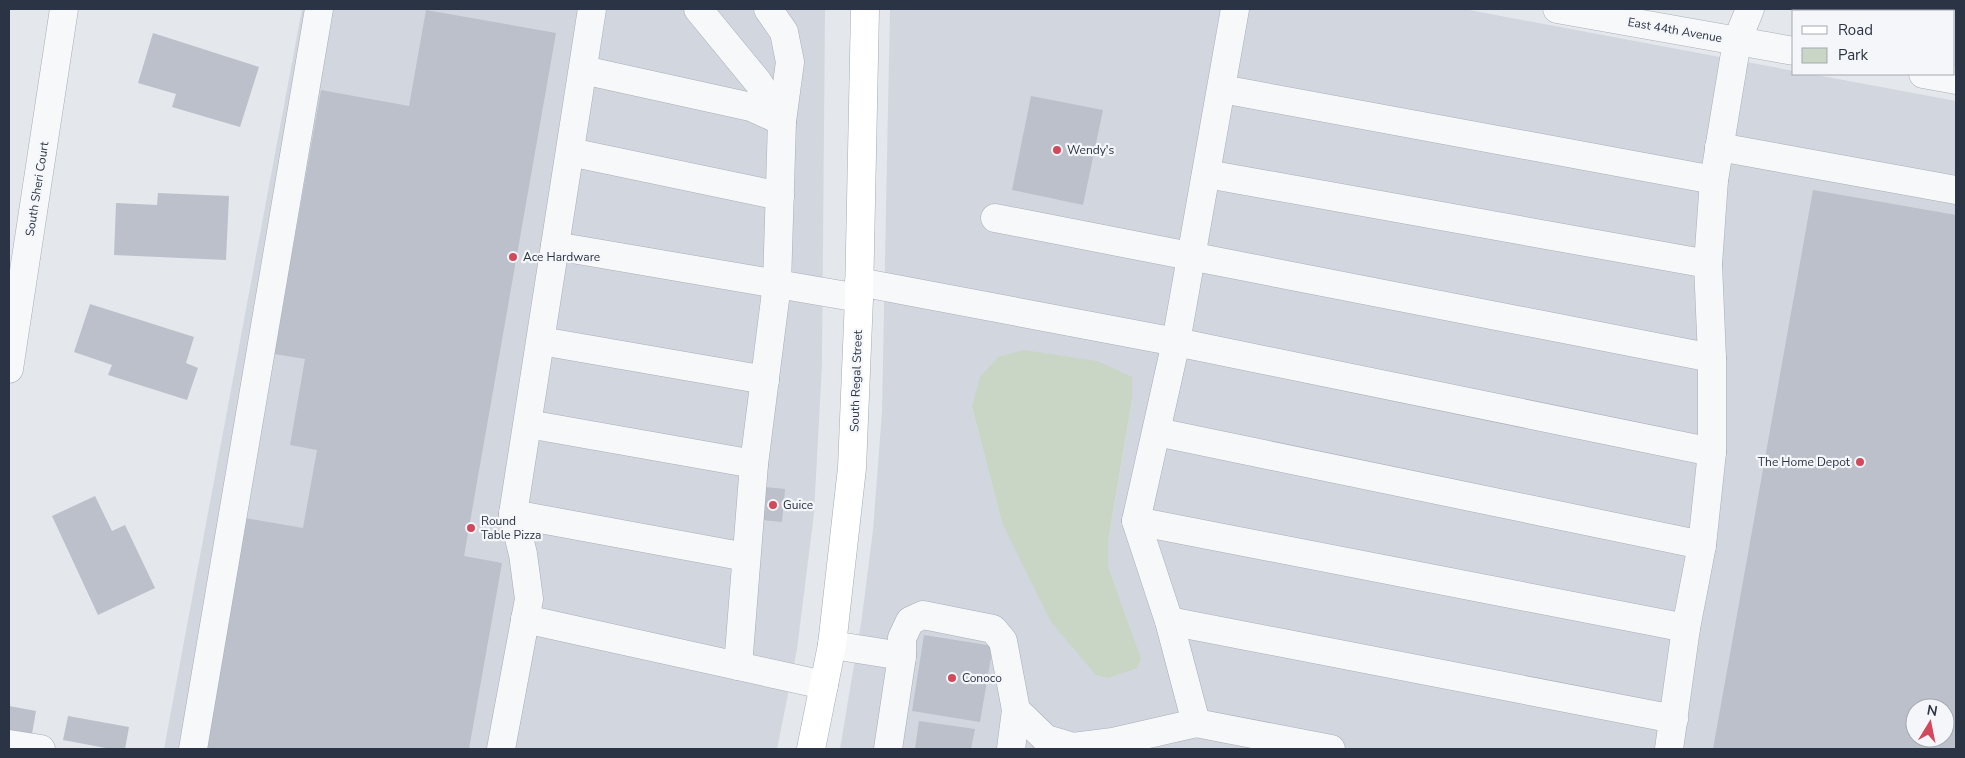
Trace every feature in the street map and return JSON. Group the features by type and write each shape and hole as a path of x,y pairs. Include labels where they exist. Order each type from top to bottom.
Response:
{"main road":[{"name":"South Regal Street","path":"811,749 832,645 852,468 859,290 865,9"}],"street":[{"name":"South Sheri Court","path":"9,369 64,9"},
{"path":"193,749 319,9"},
{"path":"501,749 529,599 523,554 513,514 592,9"},
{"path":"698,9 758,82 782,121"},
{"path":"738,666 754,464 777,284 782,121 790,62 784,32 768,9"},
{"path":"1196,723 1169,621 1136,521 1176,342 1235,9"},
{"name":"East 44th Avenue","path":"1557,9 1792,51"},
{"path":"1669,749 1686,628 1702,545 1712,452 1712,358 1708,264 1714,180 1737,41 1750,9"},
{"path":"583,70 751,107 782,121"},
{"path":"1928,75 1956,80"},
{"path":"1222,88 1714,180"},
{"path":"1719,147 1956,190"},
{"path":"570,152 780,196"},
{"path":"1207,174 1708,264"},
{"path":"995,218 1712,358"},
{"path":"555,246 777,284 859,290 1176,342 1712,452"},
{"path":"541,341 765,380"},
{"path":"528,424 754,464"},
{"path":"1157,432 1702,545"},
{"path":"513,514 746,557"},
{"path":"1136,521 1686,628"},
{"path":"888,749 902,656 902,638 910,621 923,615 993,629 1003,641 1016,710 1011,749"},
{"path":"525,619 824,685"},
{"path":"1169,621 1674,719"},
{"path":"832,645 902,656"},
{"path":"1016,710 1046,739 1073,747 1113,742 1196,723 1331,749"},
{"path":"9,744 42,749"}],"shaded area":[{"path":"302,9 825,9 822,364 814,513 797,649 777,749 164,749"},
{"path":"890,9 1464,9 1792,71 1792,75 1816,75 1956,101 1956,749 840,749 862,617 873,530 882,412","holes":["1132,377 1132,400 1108,541 1108,567 1123,673 1110,678 1002,523 972,407"]}],"green space":[{"path":"1024,350 1097,361 1132,377 1132,400 1108,541 1108,567 1141,659 1137,668 1110,678 1096,675 1051,622 1002,523 972,407 980,377 998,357"}],"building":[{"path":"426,10 556,33 464,556 502,563 469,749 205,749 245,518 303,528 317,450 290,445 305,359 274,354 321,90 409,106"},
{"path":"153,33 259,67 240,127 172,107 176,94 138,83"},
{"name":"Wendy's","path":"1031,96 1103,110 1083,205 1012,190"},
{"name":"The Home Depot","path":"1813,190 1956,215 1956,749 1713,749"},
{"path":"158,193 229,196 226,260 114,255 116,203 157,205"},
{"path":"90,304 194,337 186,363 198,368 187,400 108,375 112,365 74,352"},
{"name":"Guice","path":"765,487 785,489 782,522 762,520"},
{"path":"95,496 112,531 125,525 155,588 98,615 52,516"},
{"name":"Conoco","path":"924,635 993,646 980,722 912,711"},
{"path":"9,706 36,711 32,734 9,730"},
{"path":"68,716 129,727 125,749 111,749 63,740"},
{"path":"919,721 975,729 971,749 915,749"}],"place":[{"name":"Wendy's","path":"1057,150"},
{"name":"Ace Hardware","path":"513,257"},
{"name":"The Home Depot","path":"1860,462"},
{"name":"Guice","path":"773,505"},
{"name":"Round Table Pizza","path":"471,528"},
{"name":"Conoco","path":"952,678"}]}
